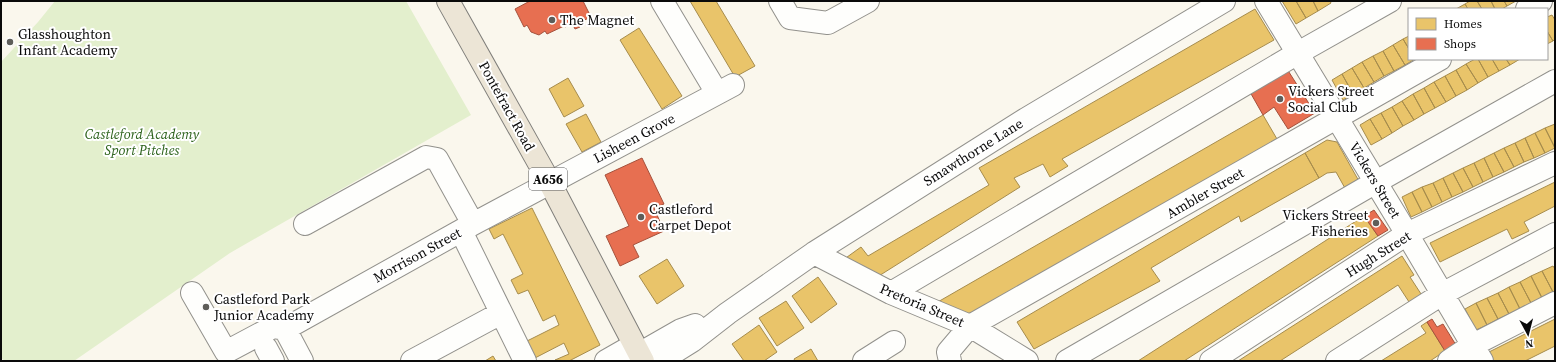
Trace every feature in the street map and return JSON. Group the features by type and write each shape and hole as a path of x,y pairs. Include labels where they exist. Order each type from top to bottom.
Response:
{"main road":[{"name":"Pontefract Road","path":"448,1 550,183 639,353"}],"street":[{"name":"Lisheen Grove","path":"550,183 725,89 662,1"},
{"path":"780,1 790,18 828,23 868,1"},
{"name":"Smawthorne Lane","path":"660,361 814,253 1026,118 1224,1"},
{"name":"Vickers Street","path":"1266,1 1478,353"},
{"path":"890,293 1298,53 1390,1"},
{"path":"1529,8 1541,1"},
{"name":"Ambler Street","path":"970,326 1438,60"},
{"path":"1067,361 1376,182 1555,81"},
{"path":"305,224 426,156 437,160 467,228 501,313 525,361"},
{"name":"Hugh Street","path":"1211,361 1407,234 1555,163"},
{"name":"Morrison Street","path":"285,329 550,183"},
{"path":"1337,361 1442,294 1555,234"},
{"name":"Pretoria Street","path":"814,253 890,293 970,326 1027,361"},
{"path":"192,293 226,352 273,327 285,329 302,361"},
{"path":"1449,361 1478,353 1555,303"},
{"path":"412,361 501,313"},
{"name":"Smawthorne Lane","path":"606,361 639,353 682,330 728,313"},
{"path":"950,361 948,352 970,326"},
{"path":"864,361 894,342"}],"green space":[{"name":"Castleford Academy Sport Pitches","path":"55,1 406,1 471,115 230,253 74,361 5,361 1,358 1,62"}],"building: Homes":[{"path":"690,1 716,1 755,66 735,77"},
{"path":"1282,1 1296,1 1306,18 1296,24"},
{"path":"1296,1 1313,1 1318,11 1306,18"},
{"path":"1313,1 1330,1 1331,3 1318,11"},
{"path":"1470,1 1477,1 1481,8 1467,8 1465,4"},
{"path":"1477,1 1491,1 1494,8 1481,8"},
{"path":"1491,1 1504,1 1507,6 1504,8 1494,8"},
{"path":"1504,1 1516,1 1507,6"},
{"path":"1465,4 1467,8 1458,8"},
{"path":"1255,9 1274,40 1062,159 1068,166 1050,177 1043,164 1014,178 1020,187 874,279 843,260 861,247 868,256 989,185 979,168"},
{"path":"1552,15 1555,20 1555,39 1553,41 1548,33 1548,17"},
{"path":"639,28 682,96 662,109 620,40"},
{"path":"1548,33 1553,41 1548,44"},
{"path":"1408,36 1408,47 1403,39"},
{"path":"1403,39 1408,47 1408,60 1413,60 1405,65 1393,45"},
{"path":"1393,45 1405,65 1394,71 1383,51"},
{"path":"1383,51 1394,71 1384,76 1373,56"},
{"path":"1373,56 1384,76 1374,82 1362,62"},
{"path":"1473,60 1479,60 1488,77 1478,83 1466,64"},
{"path":"1479,60 1493,60 1499,71 1488,77"},
{"path":"1493,60 1507,60 1510,65 1499,71"},
{"path":"1507,60 1518,60 1510,65"},
{"path":"1362,62 1374,82 1364,88 1352,68"},
{"path":"1466,64 1478,83 1467,90 1456,70"},
{"path":"1352,68 1364,88 1353,94 1342,74"},
{"path":"1456,70 1467,90 1456,96 1445,76"},
{"path":"1342,74 1353,94 1343,100 1332,80"},
{"path":"1445,76 1456,96 1446,102 1434,82"},
{"path":"568,78 584,106 564,117 549,89"},
{"path":"1434,82 1446,102 1435,108 1424,88"},
{"path":"1424,88 1435,108 1424,114 1413,94"},
{"path":"1413,94 1424,114 1414,120 1402,101"},
{"path":"1402,101 1414,120 1403,126 1392,107"},
{"path":"1392,107 1403,126 1392,133 1381,113"},
{"path":"1381,113 1392,133 1382,139 1370,119"},
{"path":"586,114 601,142 582,152 566,124"},
{"path":"1263,115 1277,139 966,318 936,303"},
{"path":"1370,119 1382,139 1371,145 1360,125"},
{"path":"1555,124 1555,148 1545,128"},
{"path":"1545,128 1555,148 1545,153 1535,133"},
{"path":"1535,133 1545,153 1534,158 1525,138"},
{"path":"1525,138 1534,158 1524,162 1515,143"},
{"path":"1327,140 1337,142 1360,183 1346,190 1336,172 1327,173 1319,178 1305,153"},
{"path":"1515,143 1524,162 1514,167 1504,148"},
{"path":"1504,148 1514,167 1504,172 1494,153"},
{"path":"1305,153 1319,178 1241,222 1239,216 1151,268 1160,281 1034,349 1017,322"},
{"path":"1494,153 1504,172 1493,177 1484,158"},
{"path":"1484,158 1493,177 1483,182 1474,163"},
{"path":"1474,163 1483,182 1473,187 1463,168"},
{"path":"1463,168 1473,187 1463,192 1453,173"},
{"path":"1453,173 1463,192 1452,197 1443,178"},
{"path":"1443,178 1452,197 1442,202 1433,183"},
{"path":"1555,182 1555,206 1524,222 1529,231 1512,239 1507,229 1440,262 1430,243"},
{"path":"1433,183 1442,202 1432,207 1422,187"},
{"path":"1422,187 1432,207 1422,212 1412,192"},
{"path":"1412,192 1422,212 1411,217 1402,197"},
{"path":"532,208 600,345 569,361 555,360 569,354 564,343 533,359 525,342 559,325 555,315 543,321 528,290 518,294 511,280 523,274 503,234 494,239 489,229"},
{"path":"1364,216 1378,236 1184,361 1138,361"},
{"path":"1402,256 1414,275 1410,277 1423,297 1411,305 1398,285 1280,361 1238,361"},
{"path":"667,259 684,286 657,304 639,276"},
{"path":"1553,266 1555,269 1555,291 1553,292 1542,271"},
{"path":"1542,271 1553,292 1542,298 1531,276"},
{"path":"1531,276 1542,298 1531,303 1520,282"},
{"path":"818,277 837,304 811,323 792,296"},
{"path":"1520,282 1531,303 1520,309 1509,287"},
{"path":"1509,287 1520,309 1509,314 1498,293"},
{"path":"1498,293 1509,314 1498,319 1487,298"},
{"path":"1487,298 1498,319 1487,325 1476,303"},
{"path":"786,301 804,328 777,346 759,318"},
{"path":"1476,303 1487,325 1476,330 1465,309"},
{"path":"1555,319 1555,346 1525,361 1491,361 1487,353"},
{"path":"1427,322 1445,351 1430,361 1381,361 1426,333 1421,326"},
{"path":"759,325 777,352 764,361 744,361 732,344"},
{"path":"811,349 818,361 795,361 794,359"},
{"path":"493,356 496,361 485,361"}],"building: Shops":[{"name":"The Magnet","path":"530,1 583,1 591,17 578,23 580,27 575,29 572,23 547,34 545,31 539,35 531,32 527,25 524,27 515,9"},
{"name":"Vickers Street Social Club","path":"1287,69 1315,113 1288,129 1274,107 1263,115 1250,92"},
{"name":"Castleford Carpet Depot","path":"642,158 664,204 654,208 664,231 633,245 639,257 620,266 606,236 629,226 605,175"},
{"name":"Vickers Street Fisheries","path":"1374,210 1388,230 1378,236 1364,216"},
{"path":"1432,319 1437,327 1443,324 1456,345 1445,351 1427,322"}],"place":[{"name":"The Magnet","path":"552,20"},
{"name":"Glasshoughton Infant Academy","path":"10,42"},
{"name":"Vickers Street Social Club","path":"1280,99"},
{"name":"Castleford Carpet Depot","path":"641,217"},
{"name":"Vickers Street Fisheries","path":"1376,223"},
{"name":"Castleford Park Junior Academy","path":"206,307"}]}
